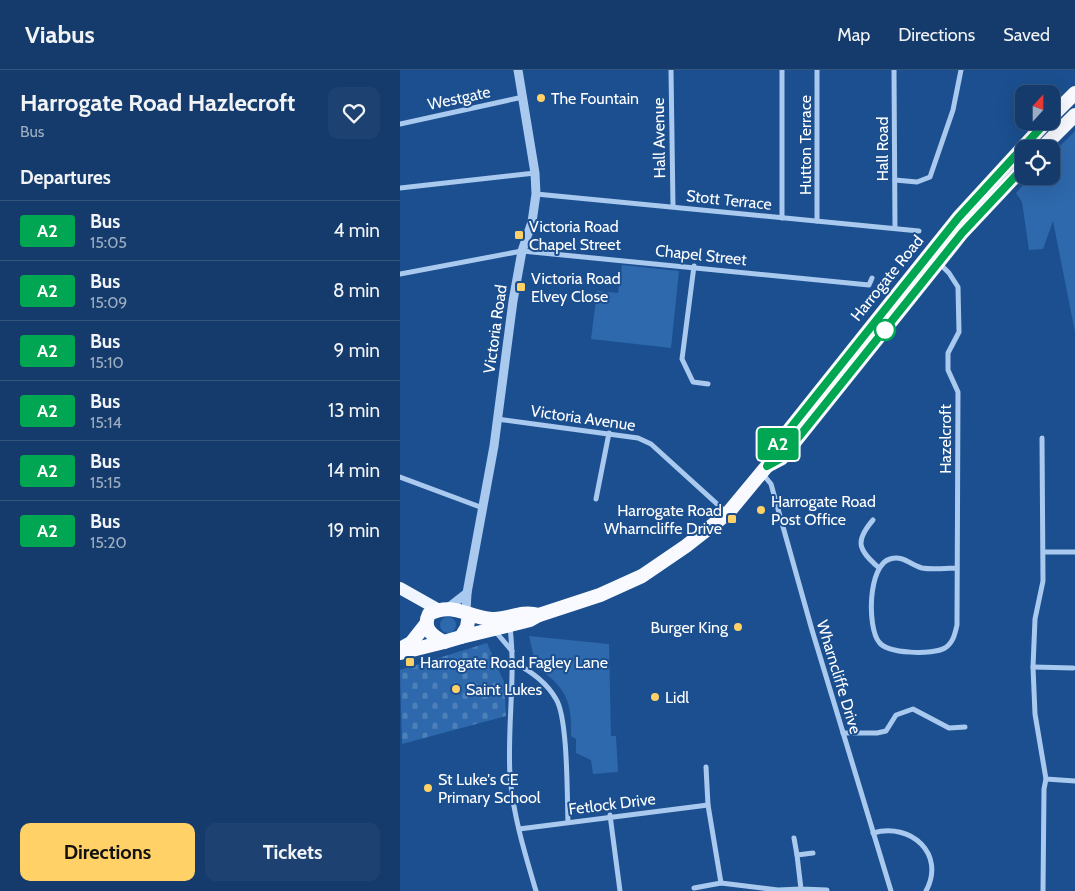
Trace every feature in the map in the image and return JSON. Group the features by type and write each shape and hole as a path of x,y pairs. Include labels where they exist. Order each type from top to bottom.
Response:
{"highway":[{"path":"1060,109 1072,98"},
{"path":"1050,140 1075,115"},
{"name":"Harrogate Road","path":"400,653 494,629 526,612 538,615 600,595 642,576 728,514 764,469 780,441 958,218 1039,130"},
{"name":"Harrogate Road","path":"764,469 782,458 962,233 1015,177"},
{"path":"436,614 430,633 444,642"},
{"path":"400,649 412,643 436,614"},
{"name":"Harrogate Road","path":"436,614 468,614 506,622"},
{"path":"461,637 467,627 468,614"}],"main road":[{"path":"400,588 436,614"}],"street":[{"name":"Victoria Road","path":"468,614 467,593 484,508 522,251 532,222 536,194 535,173 524,97 518,70"},
{"name":"Hall Avenue","path":"671,70 673,206"},
{"path":"782,70 782,218"},
{"name":"Hutton Terrace","path":"817,70 818,221"},
{"name":"Hall Road","path":"894,70 895,228"},
{"path":"894,180 917,182 930,177 953,110 961,70"},
{"name":"Westgate","path":"400,124 524,97"},
{"path":"400,188 535,173"},
{"name":"Stott Terrace","path":"536,194 919,231"},
{"name":"Chapel Street","path":"402,274 522,251 694,266 869,285 872,278"},
{"name":"Hazelcroft","path":"878,567 873,582 872,626 879,643 889,650 904,652 936,651 945,648 954,638 957,625 958,392 948,370 948,353 958,332 959,310 958,287 949,273 938,263"},
{"path":"694,266 682,359 693,382 708,384"},
{"path":"400,267 402,274"},
{"name":"Victoria Avenue","path":"497,419 638,438 651,444 728,514"},
{"path":"596,499 609,433"},
{"path":"1042,438 1043,581 1035,619 1033,667 1035,714 1046,779 1044,789 1043,891"},
{"name":"Wharncliffe Drive","path":"764,469 771,484 891,891"},
{"path":"400,477 484,508"},
{"path":"873,520 864,531 860,548 864,555 878,567 890,559 905,558 921,568 957,568"},
{"path":"1044,552 1075,552"},
{"path":"436,614 467,593"},
{"path":"506,622 513,662 510,775 519,828 536,891"},
{"path":"494,629 512,651"},
{"path":"513,662 531,673 557,700 563,729 568,822"},
{"path":"1033,667 1073,668"},
{"path":"843,733 877,733 886,731 896,715 913,709 949,728 965,727"},
{"path":"706,767 708,805 721,884"},
{"path":"1046,779 1075,781"},
{"name":"Fetlock Drive","path":"519,828 708,805"},
{"path":"610,816 620,891"},
{"path":"874,833 894,830 904,832 920,842 930,862 931,873 926,891"},
{"path":"794,838 801,889"},
{"path":"797,855 813,853"},
{"path":"694,888 721,884 778,890 827,890"}],"green space":[{"path":"1075,131 1075,332 1053,221 1043,249 1029,250 1022,202 1016,193 1023,185 1060,185 1060,146"},
{"path":"622,265 679,271 671,348 591,339 597,291 618,293"},
{"path":"445,617 451,617 456,622 454,631 445,633 440,628 440,622"},
{"path":"529,636 609,644 611,736 616,736 618,772 593,774 591,760 576,753 576,739 571,736 570,713 565,696 561,688 554,681 536,667"},
{"path":"487,643 504,682 506,716 402,744 400,670"}],"bus line":[{"name":"A2","path":"1029,140 1039,130"},
{"name":"A2","path":"1015,155 958,218 780,441 771,454 767,466 782,458 962,233 1015,176"}],"place":[{"name":"The Fountain","path":"541,98"},
{"name":"Victoria Road Chapel Street","path":"519,235"},
{"name":"Victoria Road Elvey Close","path":"521,287"},
{"name":"Harrogate Road Post Office","path":"761,510"},
{"name":"Harrogate Road Wharncliffe Drive","path":"732,519"},
{"name":"Burger King","path":"738,627"},
{"name":"Harrogate Road Fagley Lane","path":"410,662"},
{"name":"Saint Lukes","path":"456,689"},
{"name":"Lidl","path":"655,697"},
{"name":"St Luke's CE Primary School","path":"428,788"}]}
